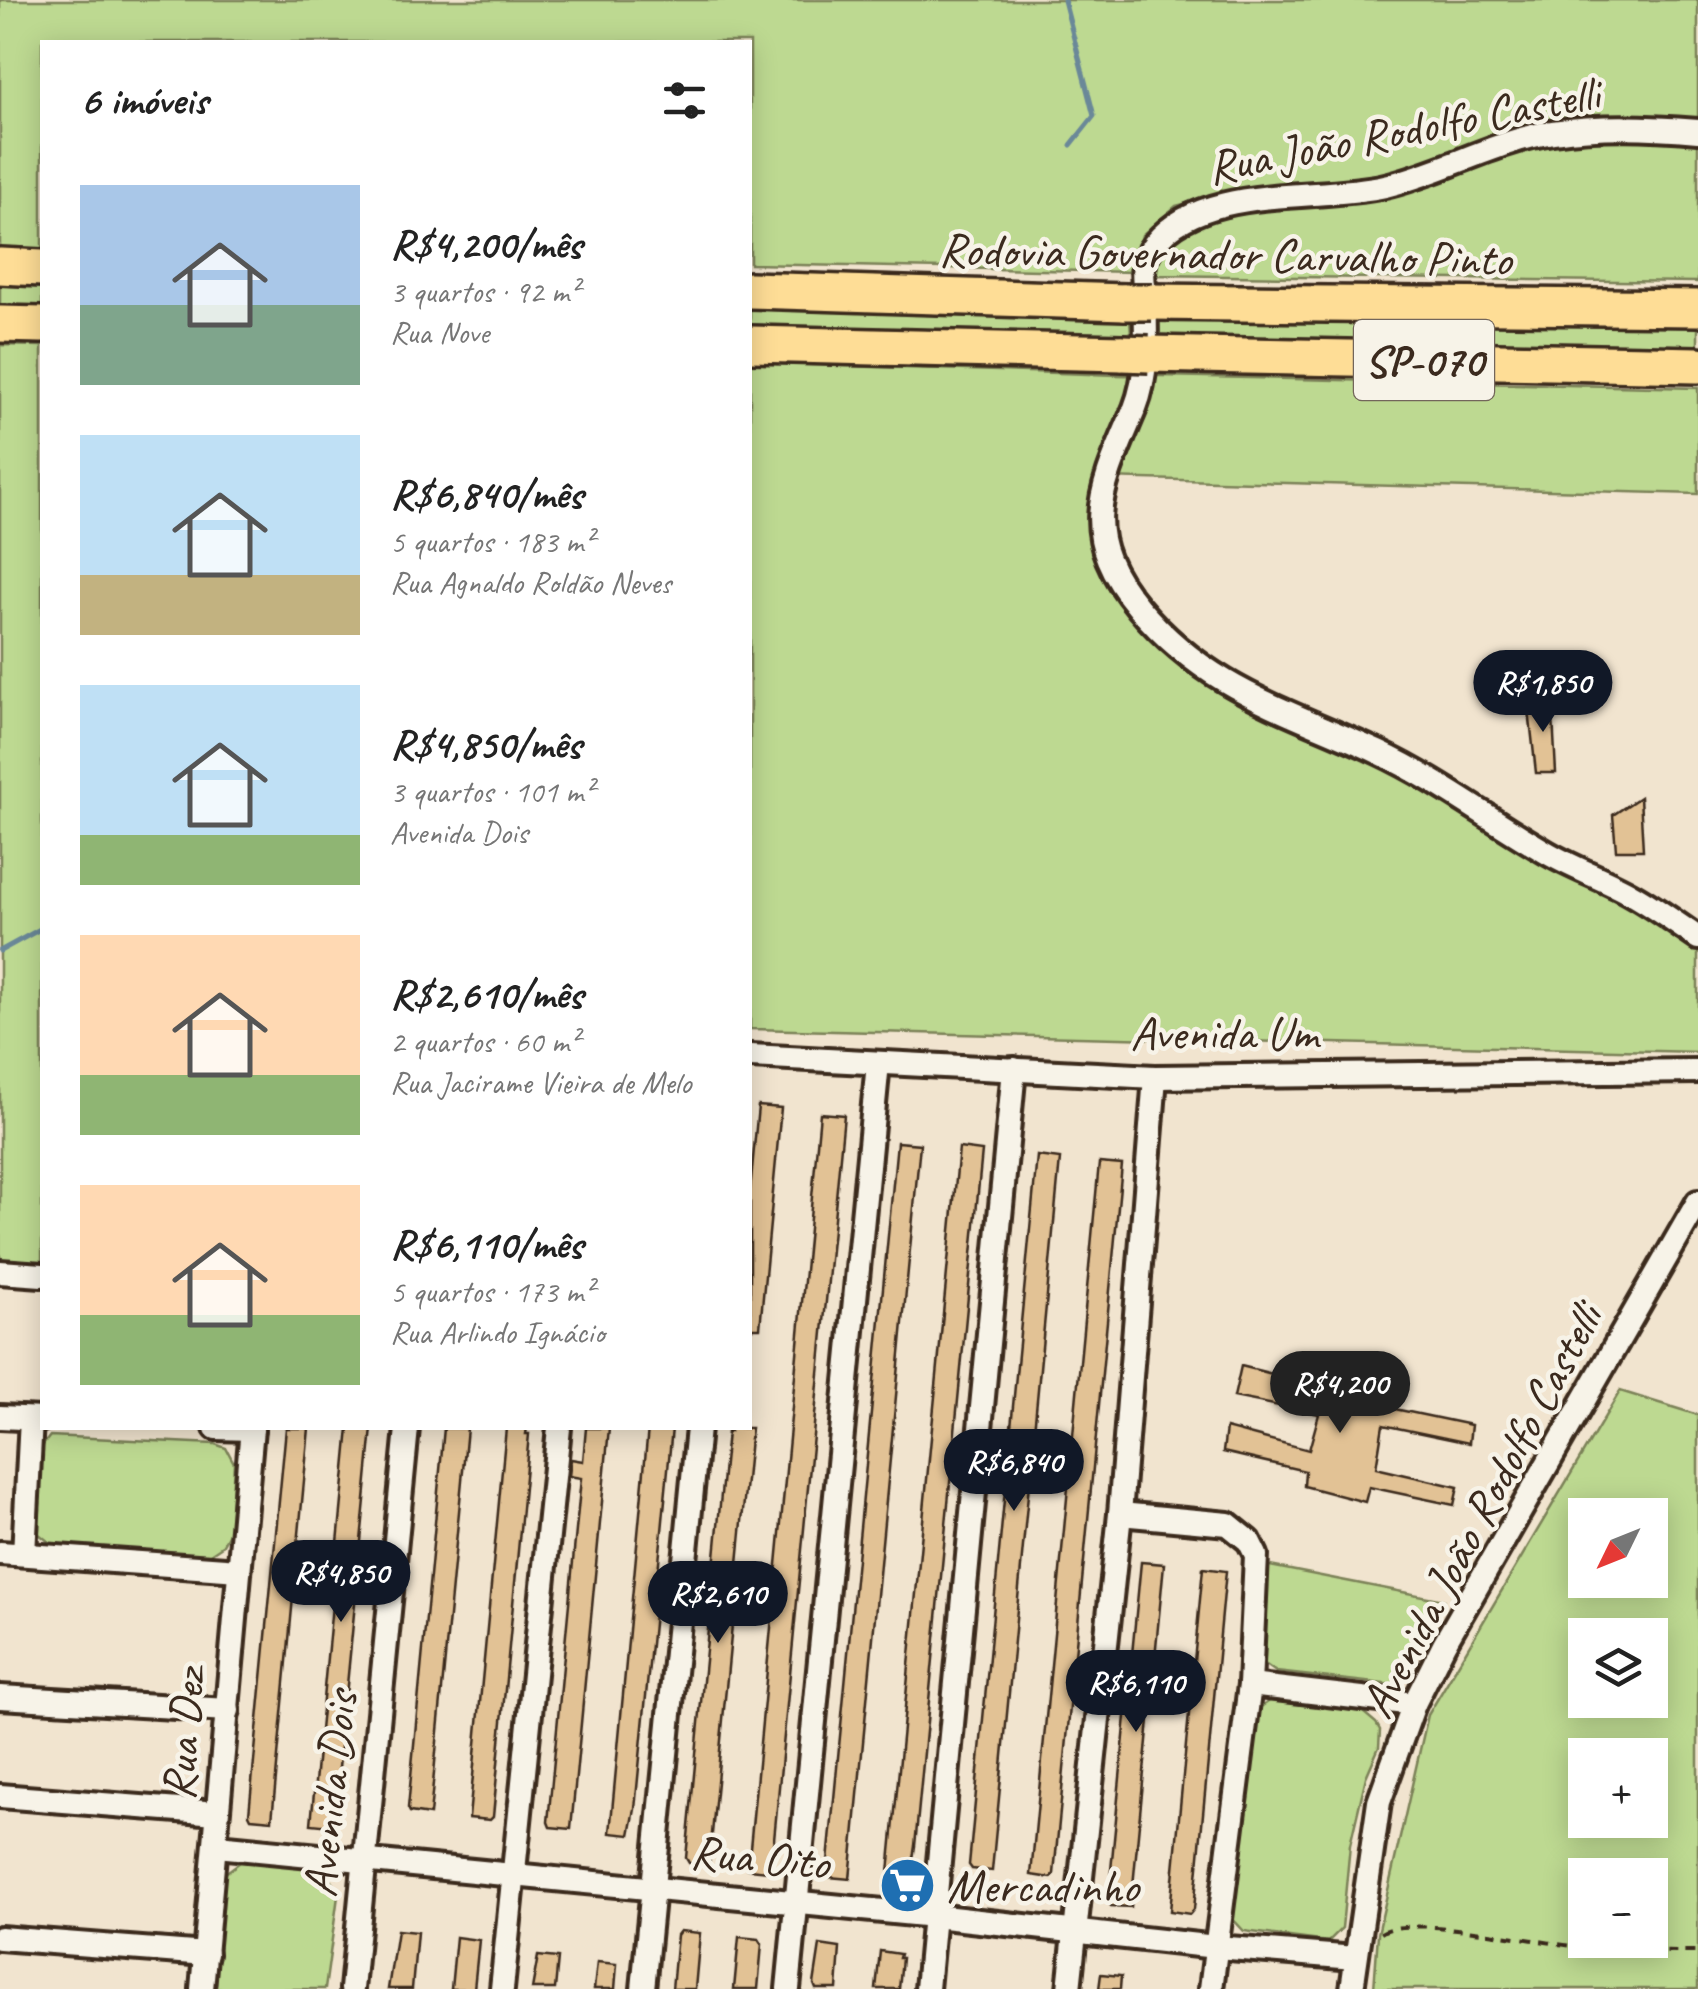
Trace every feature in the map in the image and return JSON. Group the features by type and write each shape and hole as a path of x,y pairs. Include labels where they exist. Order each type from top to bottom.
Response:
{"highway":[{"path":"0,266 40,268"},
{"name":"Rodovia Governador Carvalho Pinto","path":"752,290 1138,302 1698,308"},
{"path":"0,324 40,325"},
{"name":"SP-070","path":"752,344 1698,365"}],"street":[{"name":"Rua João Rodolfo Castelli","path":"1698,131 1642,126 1548,133 1388,186 1233,203 1195,214 1171,228 1153,245 1144,264 1144,378 1105,478 1098,509 1100,534 1108,558 1126,590 1140,609 1216,678 1380,752 1546,853 1630,893 1698,938"},
{"path":"1673,921 1698,952"},
{"name":"Avenida Um","path":"752,1056 1154,1077 1698,1071"},
{"path":"788,1989 878,1064"},
{"path":"927,1989 1014,1069"},
{"path":"1069,1989 1120,1514 1154,1077"},
{"name":"Avenida João Rodolfo Castelli","path":"1352,1989 1379,1802 1414,1704 1444,1644 1698,1202"},
{"path":"0,1272 40,1275"},
{"path":"0,1417 37,1419 12,1554 239,1570"},
{"name":"Rua Dez","path":"202,1989 252,1430"},
{"name":"Avenida Dois","path":"352,1989 407,1430"},
{"path":"502,1989 559,1430"},
{"path":"643,1989 698,1430"},
{"path":"1120,1514 1228,1524 1249,1541 1256,1555 1250,1685 1211,1989"},
{"path":"1250,1685 1414,1704"},
{"path":"0,1697 228,1710"},
{"path":"0,1796 216,1812"},
{"name":"Rua Oito","path":"216,1846 1355,1958"},
{"path":"0,1938 206,1954"}],"path":[{"path":"1355,1958 1389,1927 1406,1926 1632,1952 1698,1952"}],"green space":[{"path":"0,0 1698,0 1698,133 1581,129 1388,186 1314,182 1249,188 1176,206 1142,235 1134,272 752,264 752,40 40,40 40,250 0,251"},
{"path":"1698,134 1698,282 1151,275 1152,259 1197,217 1354,196 1550,137"},
{"path":"0,282 40,283 40,314 0,314"},
{"path":"752,297 1129,307 1131,334 752,329"},
{"path":"1154,308 1698,318 1698,349 1153,335"},
{"path":"0,345 40,346 40,1263 0,1261"},
{"path":"752,363 1698,388 1698,494 1106,478 1101,534 1180,658 1343,737 1681,927 1698,952 1698,1052 752,1029"},
{"path":"1620,1391 1698,1415 1698,1989 1374,1989 1378,1934 1428,1715"},
{"path":"50,1436 215,1444 226,1448 234,1463 230,1531 222,1546 207,1556 59,1550 34,1530 36,1454"},
{"path":"1265,1565 1443,1600 1410,1670 1393,1685 1276,1672 1262,1662"},
{"path":"1271,1700 1363,1712 1380,1730 1379,1747 1366,1777 1350,1845 1342,1928 1328,1942 1244,1931 1230,1916 1252,1713"},
{"path":"244,1859 300,1864 324,1874 333,1883 338,1896 325,1989 209,1989 218,1885 224,1874"}],"building":[{"path":"1552,697 1556,773 1536,773 1528,701"},
{"path":"1640,797 1643,850 1616,850 1613,815"},
{"path":"758,1106 781,1108 760,1328 752,1328 752,1170"},
{"path":"820,1113 844,1115 768,1871 748,1869"},
{"path":"897,1142 920,1144 850,1879 829,1877 827,1872"},
{"path":"959,1148 982,1151 909,1885 888,1883"},
{"path":"1037,1156 1060,1159 992,1871 972,1869 969,1865"},
{"path":"1099,1163 1122,1165 1051,1878 1031,1875"},
{"path":"1241,1366 1324,1387 1330,1373 1373,1381 1371,1404 1471,1425 1469,1443 1383,1425 1376,1468 1458,1487 1454,1505 1369,1487 1365,1502 1304,1486 1305,1471 1223,1452 1226,1428 1309,1450 1319,1414 1234,1397"},
{"path":"286,1430 309,1430 272,1820 251,1818"},
{"path":"349,1430 372,1430 337,1788 331,1826 311,1824"},
{"path":"444,1430 467,1430 430,1815 410,1812"},
{"path":"506,1430 527,1430 493,1817 469,1818"},
{"path":"586,1430 609,1430 571,1829 550,1827 548,1822 581,1478 569,1476 571,1459 583,1461"},
{"path":"648,1430 672,1430 635,1809 630,1835 610,1833"},
{"path":"751,1430 709,1865 689,1863 686,1858 730,1432"},
{"path":"1141,1562 1164,1564 1131,1907 1111,1906 1108,1901"},
{"path":"1203,1568 1226,1571 1194,1909 1190,1914 1170,1911"},
{"path":"397,1930 417,1932 412,1989 388,1989"},
{"path":"680,1931 700,1933 695,1989 672,1989"},
{"path":"456,1937 479,1940 474,1989 451,1989"},
{"path":"739,1937 759,1939 762,1944 758,1989 734,1989"},
{"path":"820,1945 840,1948 837,1989 816,1989 814,1984"},
{"path":"880,1951 900,1954 902,1958 899,1989 876,1989"},
{"path":"538,1956 558,1958 555,1989 532,1989"},
{"path":"597,1962 617,1964 615,1989 594,1989"},
{"path":"1101,1974 1121,1976 1120,1989 1099,1989"}],"waterway":[{"path":"1064,0 1094,116 1071,145"},
{"path":"0,951 40,929"}],"place":[{"name":"Mercadinho","path":"908,1885"}]}
